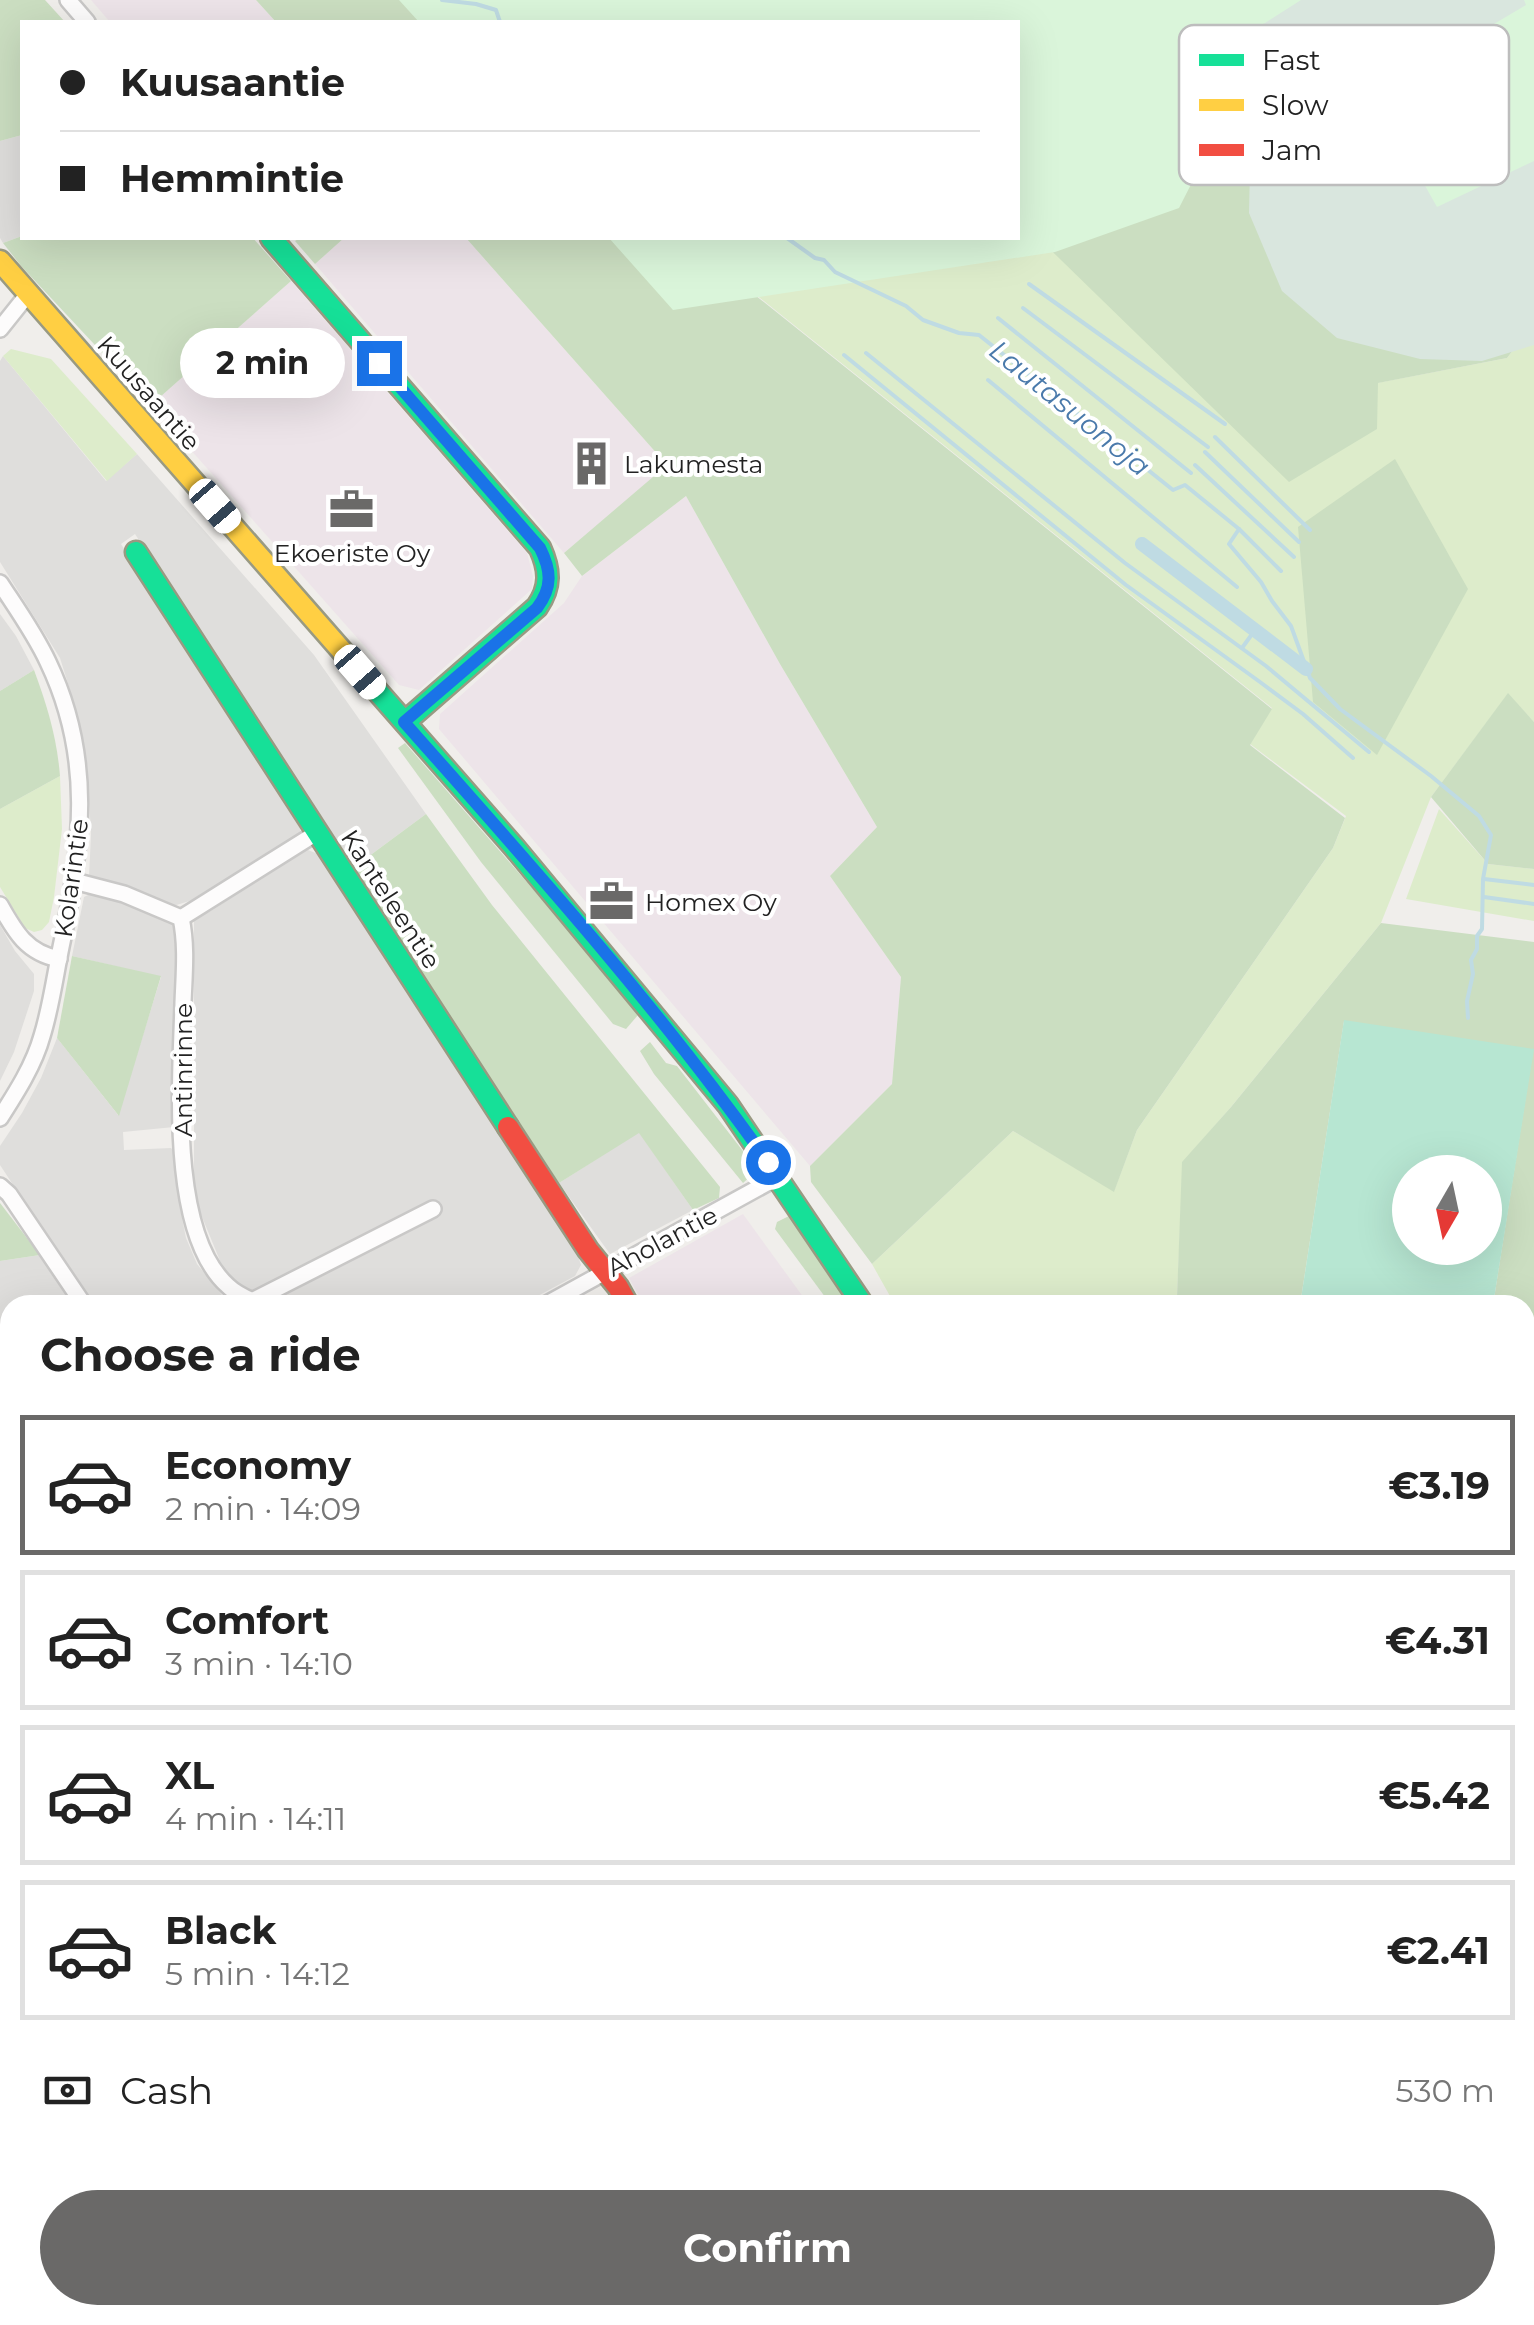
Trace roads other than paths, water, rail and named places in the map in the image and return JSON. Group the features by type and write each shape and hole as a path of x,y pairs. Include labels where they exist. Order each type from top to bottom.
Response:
{"street":[{"path":"68,0 85,20"},
{"path":"273,240 540,548 548,564 549,586 537,608 404,722"},
{"name":"Kuusaantie","path":"0,262 514,847 665,1027 728,1105 856,1295"},
{"path":"0,329 28,294"},
{"name":"Kanteleentie","path":"136,552 621,1295"},
{"name":"Kolarintie","path":"0,583 47,660 67,716 79,782 80,832 74,881 42,1037 0,1118"},
{"path":"74,881 124,894 181,918 318,832"},
{"path":"0,905 36,953 59,959"},
{"name":"Antinrinne","path":"181,918 181,1075 187,1196 192,1221 210,1265 231,1290 241,1295"},
{"name":"Aholantie","path":"563,1295 778,1176"},
{"path":"0,1186 77,1295"},
{"path":"272,1295 432,1209"}],"waterway":[{"name":"Lautasuonoja","path":"442,0 496,10 499,20"},
{"name":"Lautasuonoja","path":"790,240 824,260 835,272 906,306 923,320 959,333 979,335 1173,490 1185,485 1239,529 1229,544 1291,626 1310,678 1340,709 1479,816 1491,835 1483,879 1482,929 1471,960 1468,1018"},
{"path":"1029,284 1225,424"},
{"path":"1023,308 1208,447"},
{"path":"998,318 1191,473"},
{"path":"866,353 1125,563 1266,666 1369,752"},
{"path":"844,355 1126,585 1303,714 1353,758"},
{"path":"988,380 1237,587"},
{"path":"1215,437 1310,530"},
{"path":"1205,452 1299,542"},
{"path":"1195,465 1294,557"},
{"path":"1239,529 1281,571"},
{"path":"1142,544 1306,669"},
{"path":"1242,648 1255,630"},
{"path":"1484,879 1534,885"},
{"path":"1484,897 1534,904"}],"place":[{"name":"Lakumesta","path":"591,464"},
{"name":"Ekoeriste Oy","path":"352,509"},
{"name":"Homex Oy","path":"612,902"}]}
